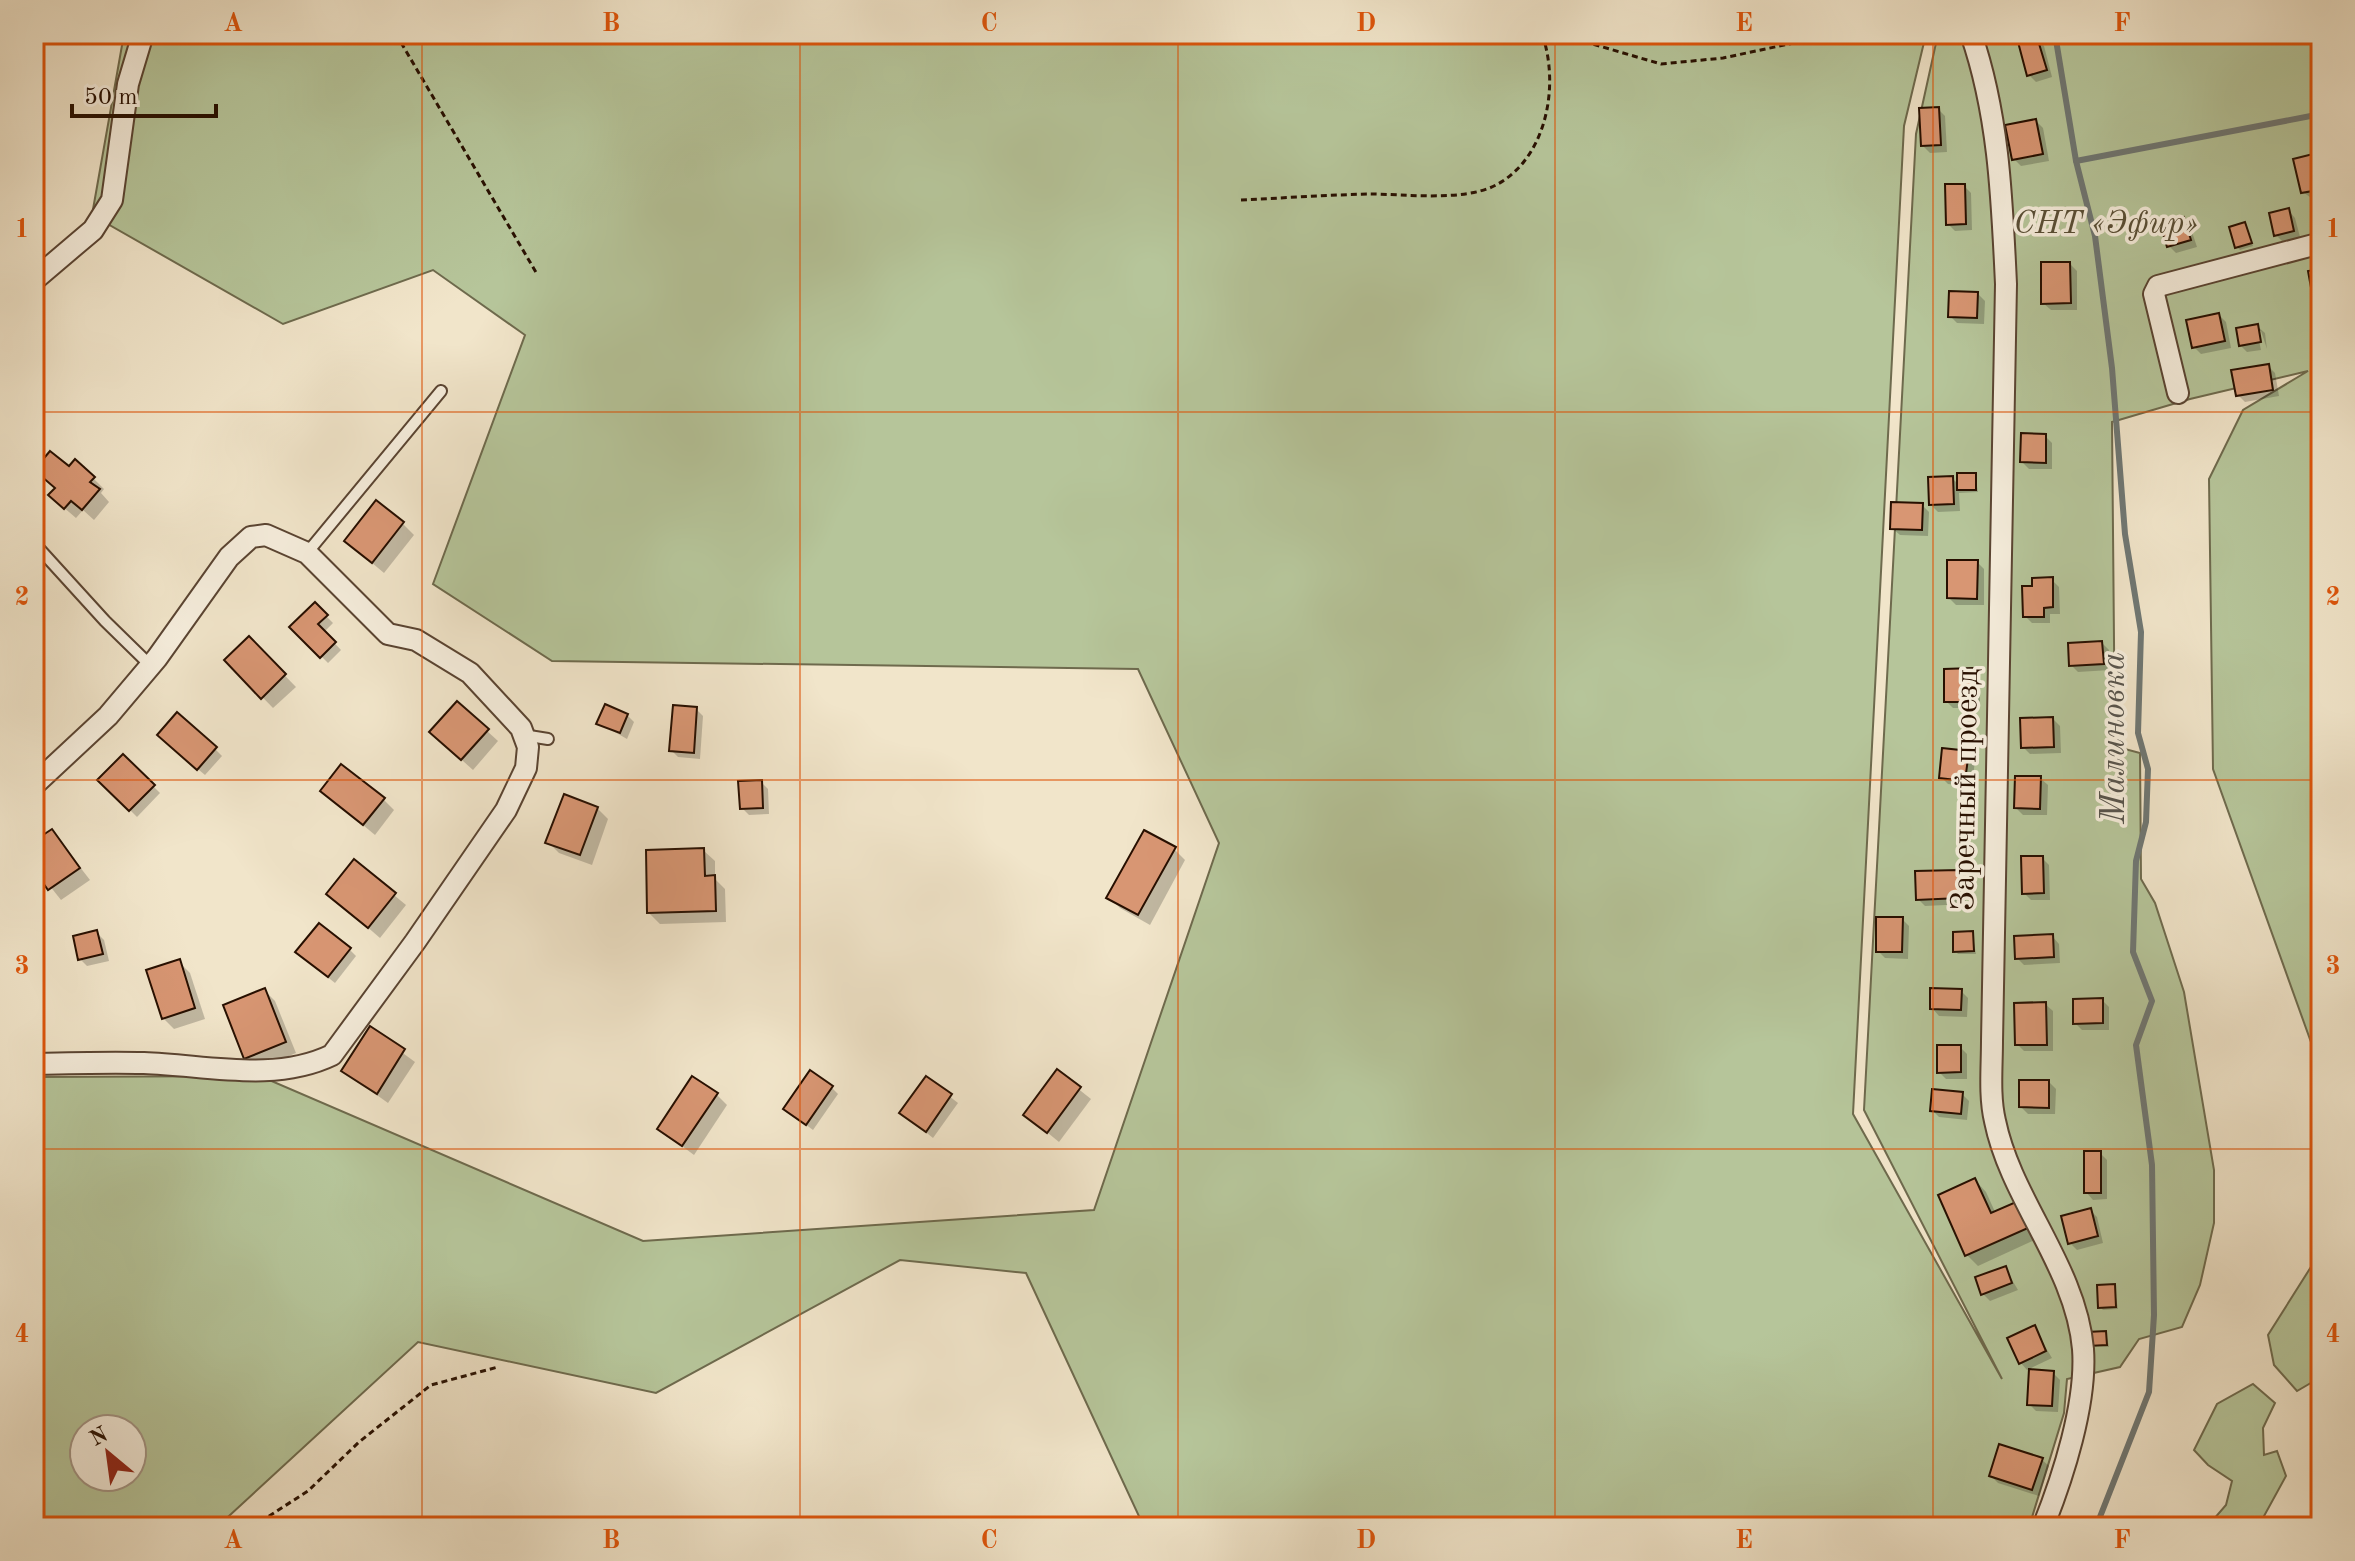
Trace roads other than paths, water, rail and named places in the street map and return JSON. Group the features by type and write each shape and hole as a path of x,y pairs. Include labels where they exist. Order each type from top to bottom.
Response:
{"street":[{"path":"34,280 93,230 112,200 128,84 143,34"},
{"name":"Заречный проезд","path":"1974,35 2000,168 2006,284 1992,1056 1995,1121 2008,1160 2054,1259 2083,1348 2082,1383 2059,1487 2043,1527"},
{"path":"2178,393 2154,294 2158,286 2321,243"},
{"path":"34,785 108,716 151,666 229,557 251,537 266,535 307,553 388,634 416,640 470,673 523,735 528,747 526,768 506,810 332,1055 314,1063 277,1071 144,1063 34,1064"}],"lane":[{"path":"307,553 441,391"},
{"path":"34,543 151,666"},
{"path":"523,735 548,739"}],"waterway":[{"name":"Малиновка","path":"2055,34 2076,161 2095,236 2112,368 2125,534 2141,632 2138,733 2148,769 2146,822 2136,861 2133,952 2152,1001 2136,1045 2152,1165 2154,1315 2149,1392 2096,1527"},
{"path":"2076,161 2321,114"}],"park label":[{"name":"СНТ «Эфир»","path":"2106,225"}]}
